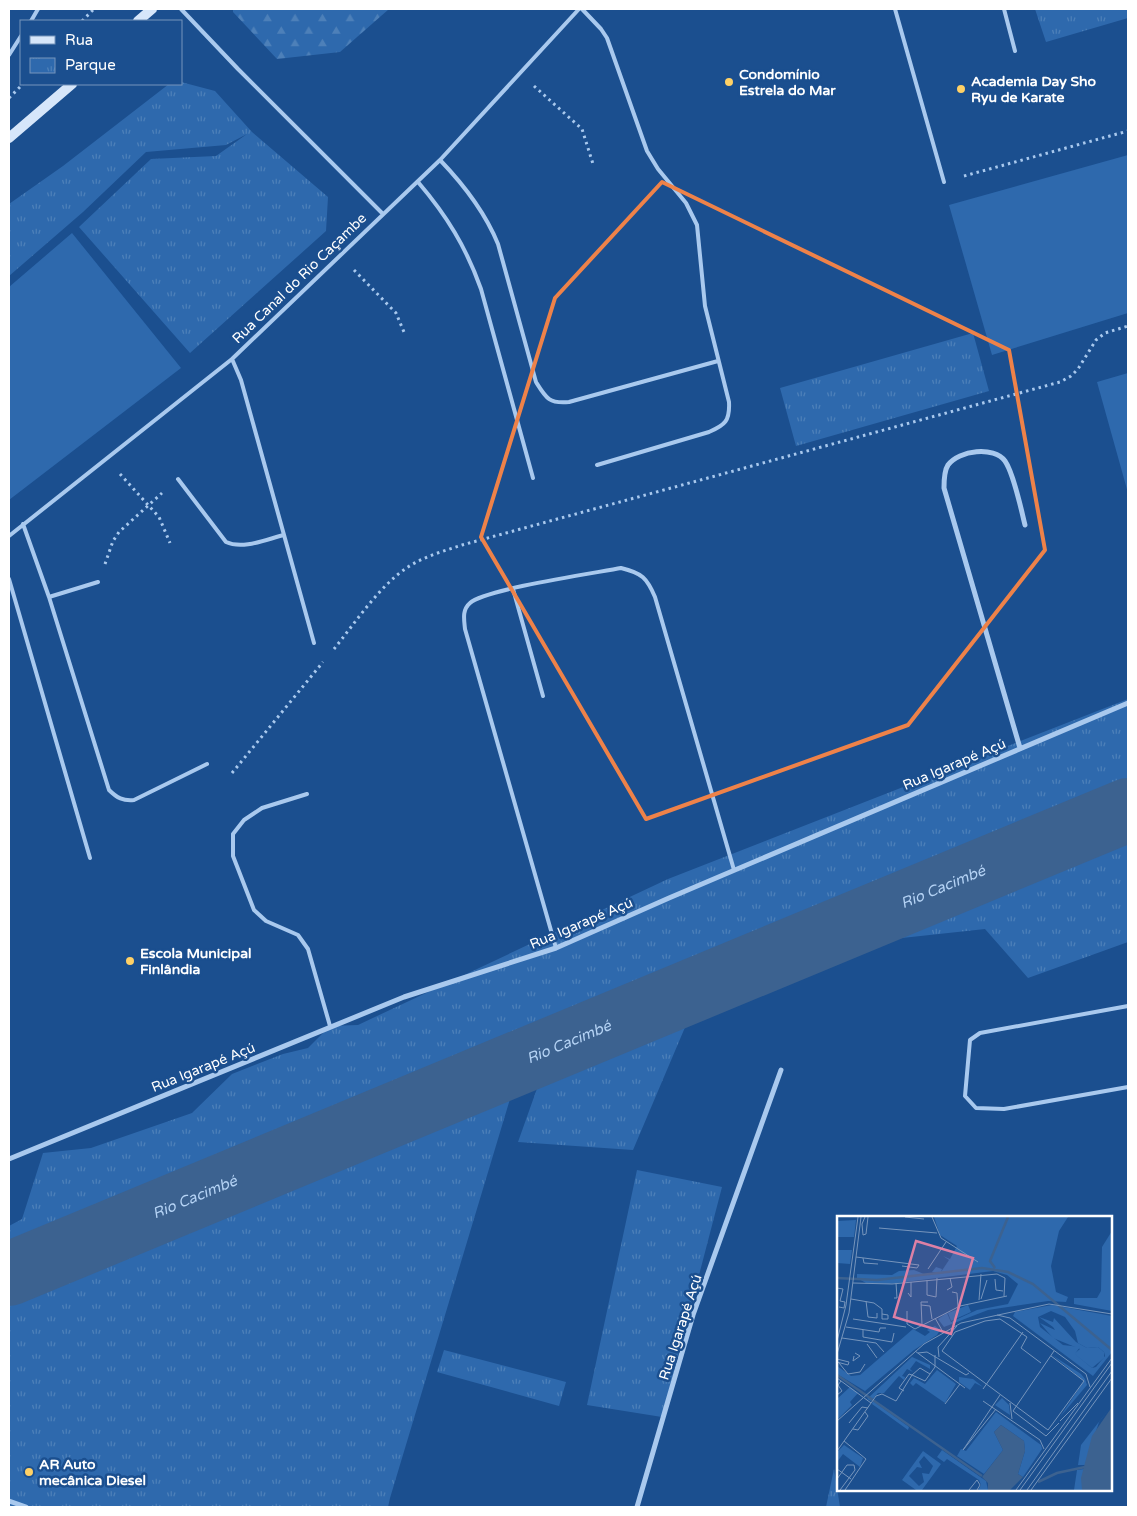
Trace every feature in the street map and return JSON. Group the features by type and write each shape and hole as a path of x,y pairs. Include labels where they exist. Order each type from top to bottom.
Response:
{"street":[{"path":"139,20 152,9"},
{"path":"9,138 71,85"},
{"path":"1020,748 944,488 948,465 958,458 971,453 995,454 1004,460 1009,470 1025,525"},
{"name":"Rua Igarapé Açú","path":"9,1159 404,997 556,948 734,870 1128,703"},
{"name":"Rua Igarapé Açú","path":"637,1507 693,1315 781,1070"},
{"path":"9,1501 26,1507"}],"lane":[{"path":"32,20 38,9"},
{"path":"181,9 382,214"},
{"path":"580,9 600,28 607,38 647,151 658,169 686,202 697,224 705,306 729,402 730,414 722,426 709,432 597,464"},
{"name":"Rua Canal do Rio Caçambe","path":"9,536 232,359 440,160 580,9"},
{"path":"894,9 944,182"},
{"path":"1004,9 1015,51"},
{"path":"9,55 20,38"},
{"path":"440,160 458,178 491,227 498,244 536,382 545,396 557,403 569,402 718,361"},
{"path":"418,182 435,202 472,262 533,478"},
{"path":"232,359 240,380 314,644"},
{"path":"178,479 226,542 234,546 284,535"},
{"path":"23,524 49,597 109,790 115,796 125,801 134,800 207,764"},
{"path":"556,948 465,629 464,614 469,604 479,597 621,568 636,572 648,582 655,597 734,870"},
{"path":"9,579 90,858"},
{"path":"49,597 98,582"},
{"path":"513,589 543,696"},
{"path":"307,794 262,808 244,820 233,834 232,856 254,910 266,921 298,935 308,949 330,1026"},
{"path":"1128,1006 980,1033 970,1040 965,1096 976,1108 1004,1109 1128,1087"}],"path":[{"path":"83,20 94,9"},
{"path":"9,98 22,85"},
{"path":"541,92 582,129 593,164"},
{"path":"944,182 1128,131"},
{"path":"364,279 396,313 404,332"},
{"path":"332,651 389,582 408,567 429,556 462,545 1060,382 1071,376 1078,369 1096,340 1105,334 1128,326"},
{"path":"98,582 113,541 119,532 178,479"},
{"path":"131,484 159,517 170,542"},
{"path":"232,773 326,658"}],"highlighted area":[{"path":"662,182 1009,350 1045,550 908,725 646,819 481,537 555,298"}],"green space":[{"path":"233,9 389,9 340,52 277,59 233,12"},
{"path":"1035,9 1128,9 1128,18 1046,42"},
{"path":"182,82 215,91 252,132 328,197 326,231 190,353 79,227 151,159 216,156 247,134 226,145 146,152 83,212 9,276 9,204 63,166 168,85 182,85"},
{"path":"1128,155 1128,313 992,355 949,205"},
{"path":"72,233 181,368 9,500 9,287"},
{"path":"973,333 989,391 796,446 780,388"},
{"path":"1128,373 1128,493 1097,382"},
{"path":"1128,699 1128,942 1028,978 985,929 828,946 516,1079 388,1507 9,1507 9,1226 22,1219 43,1153 91,1148 192,1113 232,1074 283,1054 308,1048 330,1026 358,1025 668,879"},
{"path":"686,1025 633,1150 518,1142 539,1083"},
{"path":"637,1170 722,1187 662,1417 587,1405"},
{"path":"444,1350 566,1382 559,1406 437,1372"},
{"path":"834,1469 840,1507 826,1507"}],"waterway":[{"name":"Rio Cacimbé","path":"9,1274 1128,810"}],"place":[{"name":"Condomínio Estrela do Mar","path":"729,82"},
{"name":"Academia Day Sho Ryu de Karate","path":"961,89"},
{"name":"Escola Municipal Finlândia","path":"130,961"},
{"name":"AR Auto mecânica Diesel","path":"29,1472"}]}
